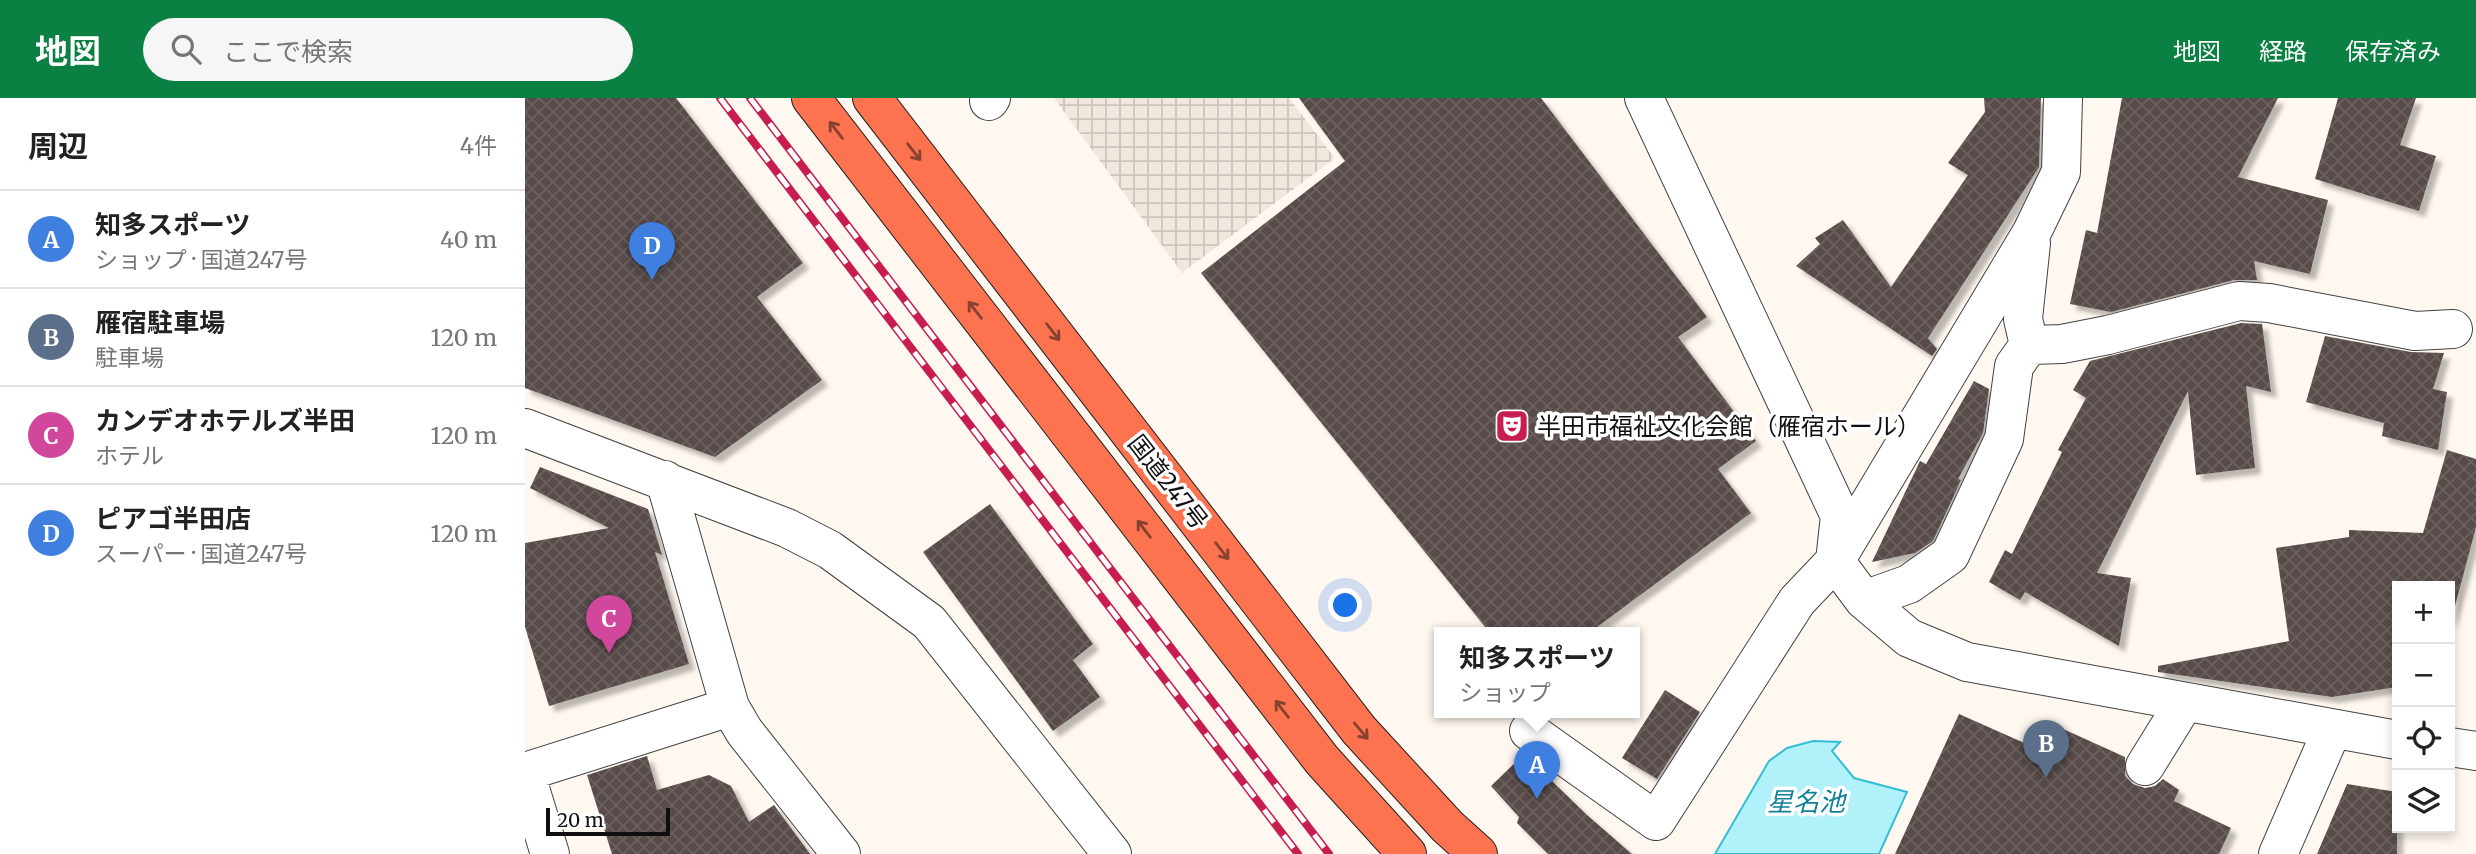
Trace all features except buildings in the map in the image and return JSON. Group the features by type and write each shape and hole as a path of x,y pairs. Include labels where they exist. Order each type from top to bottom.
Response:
{"highway":[{"name":"国道247号","path":"811,98 1322,761 1407,854"},
{"name":"国道247号","path":"872,98 1359,730 1447,826 1478,854"}],"street":[{"path":"1644,98 1839,516 1835,561 1864,600 1909,638 1967,662 2184,704 2392,739"},
{"path":"1529,731 1655,821 1797,601 1835,561 2032,232 2061,172 2063,98"},
{"path":"1864,600 1909,584 1950,555 2004,439 2014,366 2029,345 2023,319 2032,232"},
{"path":"2029,345 2062,344 2108,335 2239,301 2269,303 2415,331 2453,329"},
{"path":"525,428 787,527 830,550 929,622 1112,854"},
{"path":"665,480 730,707 744,731 841,854"},
{"path":"2145,766 2184,704"},
{"path":"550,854 525,772 730,707"},
{"path":"2278,854 2332,730"},
{"path":"2455,748 2476,751"}],"shaded area":[{"path":"1054,98 1289,98 1335,158 1182,273"}],"water":[{"name":"星名池","path":"1813,741 1840,742 1832,751 1854,778 1907,792 1879,854 1715,854 1769,761 1787,748"}],"railway":[{"path":"720,98 1298,854"},
{"path":"750,98 1329,854"}],"place":[{"name":"ピアゴ半田店","path":"652,280"},
{"name":"半田市福祉文化会館（雁宿ホール）","path":"1512,426"},
{"name":"カンデオホテルズ半田","path":"609,653"},
{"name":"雁宿駐車場","path":"2046,778"},
{"name":"知多スポーツ","path":"1537,799"}]}
